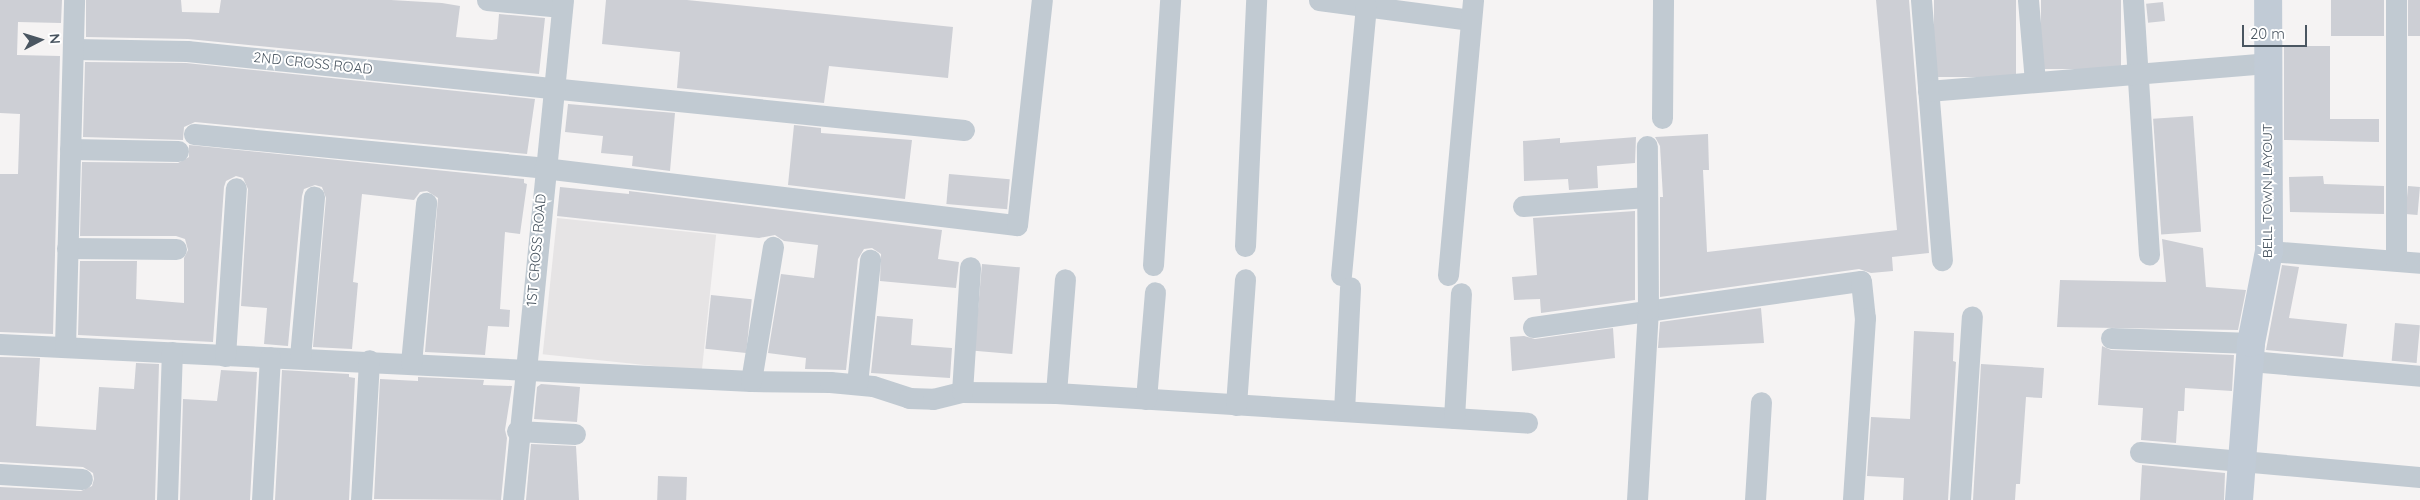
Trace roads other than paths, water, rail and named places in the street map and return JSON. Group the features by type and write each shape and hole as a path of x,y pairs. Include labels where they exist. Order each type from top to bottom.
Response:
{"street":[{"path":"65,347 74,0"},
{"path":"487,0 562,4"},
{"path":"194,134 544,168 1017,225 1042,0"},
{"path":"1154,265 1170,0"},
{"path":"1245,246 1256,0"},
{"path":"1319,0 1366,6 1472,10 1448,275"},
{"path":"1662,118 1663,0"},
{"path":"1921,0 1942,260"},
{"path":"2028,0 2034,82"},
{"path":"2133,0 2150,254"},
{"name":"BELL TOWN LAYOUT","path":"2239,500 2240,461 2251,352 2269,251 2268,0"},
{"path":"2396,0 2396,260"},
{"name":"1ST CROSS ROAD","path":"513,500 517,431 525,370 552,88 562,4"},
{"path":"1344,411 1346,281 1366,6"},
{"name":"2ND CROSS ROAD","path":"73,49 188,51 964,130"},
{"path":"1928,91 2267,63"},
{"path":"1637,500 1648,309 1647,146"},
{"path":"70,149 178,150"},
{"path":"225,356 236,188"},
{"path":"300,357 314,197"},
{"path":"1523,206 1647,197"},
{"path":"411,363 426,203"},
{"path":"751,381 774,247"},
{"path":"67,248 176,249"},
{"path":"2269,251 2420,263"},
{"path":"856,384 870,260"},
{"path":"962,392 970,267"},
{"path":"1056,393 1065,279"},
{"path":"1236,405 1245,279"},
{"path":"1533,327 1648,309 1861,281 1866,318 1853,500"},
{"path":"1146,399 1155,292"},
{"path":"1454,418 1461,293"},
{"path":"1960,500 1972,316"},
{"path":"2111,338 2251,352 2420,376"},
{"path":"0,344 225,356 369,360 751,381 856,384 909,398 933,399 962,392 1056,393 1527,423"},
{"path":"167,500 172,352"},
{"path":"262,500 270,357"},
{"path":"361,500 369,360"},
{"path":"1755,500 1761,402"},
{"path":"517,431 575,434"},
{"path":"2140,452 2420,477"},
{"path":"0,474 82,479"}]}
